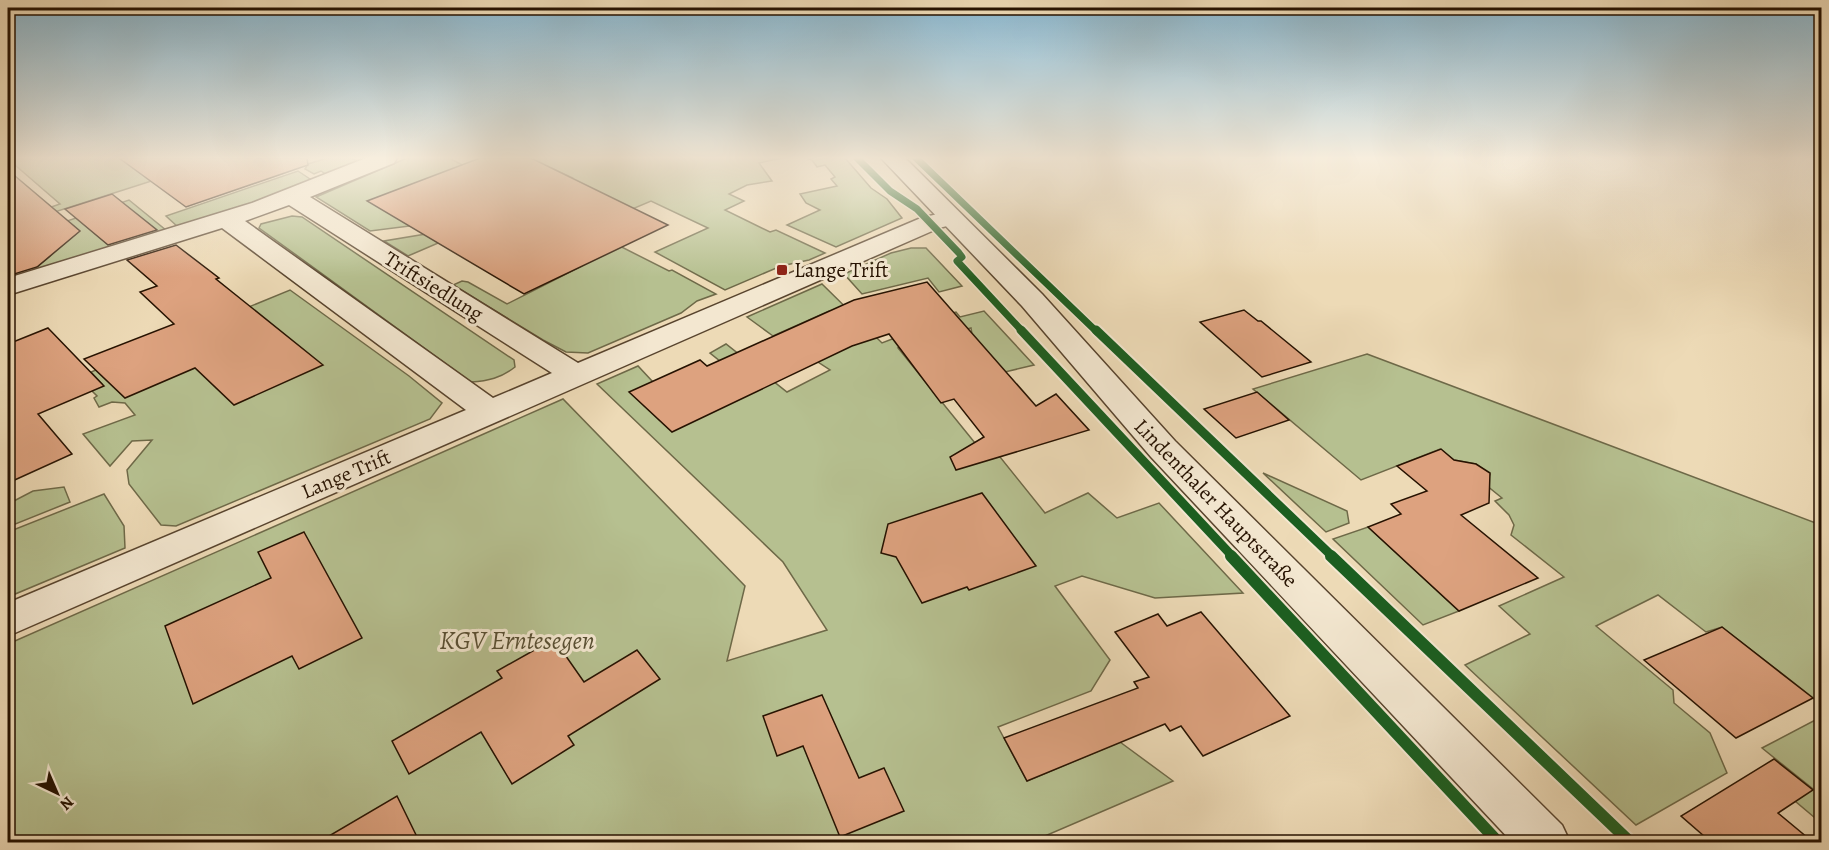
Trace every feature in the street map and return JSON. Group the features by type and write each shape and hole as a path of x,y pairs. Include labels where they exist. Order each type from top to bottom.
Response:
{"street":[{"path":"8,287 227,220 291,198"},
{"name":"Triftsiedlung","path":"294,198 576,375"},
{"name":"Lindenthaler Hauptstraße","path":"930,198 1032,300 1163,449 1545,843"},
{"name":"Lange Trift","path":"8,620 920,227 950,218"},
{"path":"227,220 490,412"}],"green space":[{"path":"53,198 99,198 36,218 31,214 60,204"},
{"path":"220,198 271,198 179,228 166,216"},
{"path":"317,198 490,198 449,221 370,231"},
{"path":"578,198 737,198 744,201 725,210 770,232 776,230 825,253 809,260 781,266 725,290 655,252 708,228 651,201 585,229"},
{"path":"802,198 885,198 902,218 836,247 787,225 820,210 806,203"},
{"path":"129,200 167,231 32,271 49,257 17,257 8,248 8,241"},
{"path":"292,216 302,217 514,360 515,367 494,378 471,382 259,228 261,224"},
{"path":"480,225 408,256 384,241"},
{"path":"598,235 716,294 697,301 681,313 588,353 566,352 453,285 462,281 468,282 507,304 582,266"},
{"path":"911,248 926,248 962,286 939,292 928,278 862,294 844,274 891,253"},
{"name":"KGV Erntesegen","path":"822,284 882,343 900,336 896,327 956,312 960,317 984,311 1034,365 1005,372 972,334 971,328 898,348 975,443 984,437 1045,513 1088,493 1117,518 1159,503 1243,593 1155,598 1082,576 1055,586 1110,660 1091,691 998,727 1027,781 1120,742 1173,781 1031,842 8,842 8,644 563,399 745,586 727,661 827,630 783,562 597,384 638,366 653,382 756,390 710,353 726,344 787,392 830,370 818,362 849,324 829,311 773,336 747,317"},
{"path":"290,290 409,376 442,403 430,419 176,526 161,525 129,484 127,470 152,440 132,441 110,466 83,434 135,415 125,403 112,402 99,407 94,398 97,396 90,389 102,384 91,372"},
{"path":"1367,354 1821,525 1821,704 1722,627 1706,632 1658,595 1596,626 1673,690 1674,703 1710,733 1727,773 1636,825 1465,665 1530,634 1499,606 1564,577 1511,535 1514,525 1509,515 1495,501 1502,498 1486,485 1490,474 1476,464 1454,460 1440,449 1361,480 1253,389"},
{"path":"1263,473 1347,511 1349,523 1326,532"},
{"path":"64,487 70,502 8,527 8,504 33,491"},
{"path":"104,494 124,526 125,548 8,597 8,532"},
{"path":"1368,527 1459,611 1423,625 1333,539"},
{"path":"1821,717 1821,823 1795,801 1813,789 1762,748"}],"building":[{"path":"8,198 41,198 80,231 37,267 8,276"},
{"path":"101,198 117,198 157,230 108,245 65,209"},
{"path":"173,198 213,198 186,207"},
{"path":"376,198 612,198 668,225 524,294 367,201"},
{"path":"176,245 323,365 234,405 195,368 125,398 84,359 174,324 140,292 157,286 127,260"},
{"path":"927,282 1036,406 1056,394 1089,430 956,470 950,457 984,437 954,399 941,403 889,334 852,346 672,432 629,392 700,360 707,366 854,300"},
{"path":"1244,310 1311,362 1262,377 1200,322"},
{"path":"48,328 104,386 38,414 72,454 8,483 8,344"},
{"path":"1257,392 1289,420 1236,438 1204,409"},
{"path":"1441,449 1454,460 1476,464 1490,473 1489,503 1461,515 1538,578 1459,611 1368,527 1401,514 1391,504 1427,491 1397,466"},
{"path":"982,493 1036,566 969,590 967,587 922,603 896,557 881,553 888,524"},
{"path":"304,532 362,638 299,669 292,656 193,704 165,626 271,578 258,552"},
{"path":"1201,612 1290,716 1203,756 1181,726 1170,731 1165,724 1027,781 1004,738 1138,688 1134,682 1149,677 1115,632 1158,614 1167,626"},
{"path":"1722,627 1813,698 1736,738 1644,660"},
{"path":"554,639 584,682 637,650 660,679 568,736 574,745 512,784 481,732 409,774 392,741 502,678 497,671"},
{"path":"822,695 859,778 884,768 904,811 840,837 803,746 777,756 763,716"},
{"path":"1774,759 1813,790 1778,813 1814,843 1712,843 1681,816"},
{"path":"397,796 420,843 317,843"}],"cycle path":[{"path":"902,198 917,209 959,253 962,257 957,261 1498,842"},
{"path":"957,198 1630,842"}],"place":[{"name":"Lange Trift","path":"782,270"}]}
